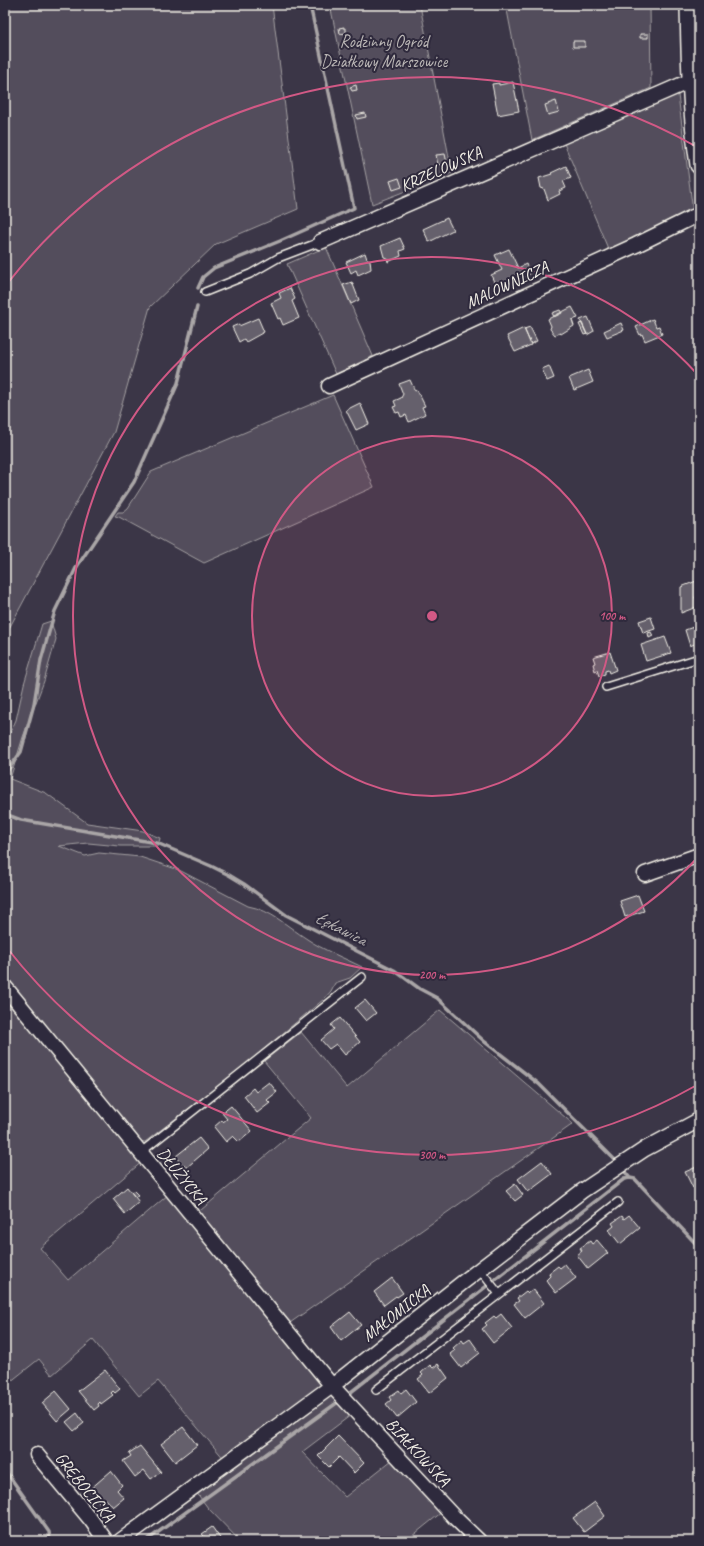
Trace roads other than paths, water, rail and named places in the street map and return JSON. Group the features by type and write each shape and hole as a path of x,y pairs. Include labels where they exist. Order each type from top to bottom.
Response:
{"street":[{"path":"689,5 695,78 694,127 699,165"},
{"name":"KRZELOWSKA","path":"320,242 695,78"},
{"name":"MALOWNICZA","path":"329,386 699,215"},
{"path":"645,874 699,855"},
{"name":"DŁUŻYCKA","path":"5,987 332,1386"},
{"name":"MAŁOMICKA","path":"120,1541 332,1386 482,1273 582,1191 645,1149 699,1120"},
{"name":"BIAŁKOWSKA","path":"332,1386 454,1517 479,1541"},
{"name":"GRĘBOCICKA","path":"37,1455 106,1541"}],"lane":[{"name":"KRZELOWSKA","path":"205,292 250,274 278,258 320,242"},
{"path":"606,687 699,658"},
{"path":"140,1153 362,977"},
{"path":"376,1390 497,1293 618,1202"},
{"path":"482,1273 497,1293"}],"waterway":[{"path":"198,288 203,277 214,268 354,208 310,5"},
{"path":"5,774 21,752 34,704 41,660 55,611 76,568 134,482 178,383 197,307"},
{"name":"Łękawica","path":"5,814 21,820 157,843 229,875 244,884 286,915 394,970 420,989 437,998 485,1042 539,1084 615,1160"},
{"name":"Łękawica","path":"625,1172 630,1178 635,1179 699,1247"},
{"path":"351,1392 624,1179 630,1178"},
{"path":"146,1541 338,1402"},
{"path":"5,1470 49,1532 50,1541"}],"park label":[{"name":"Rodzinny Ogród Działkowy Marszowice","path":"384,51"}]}
